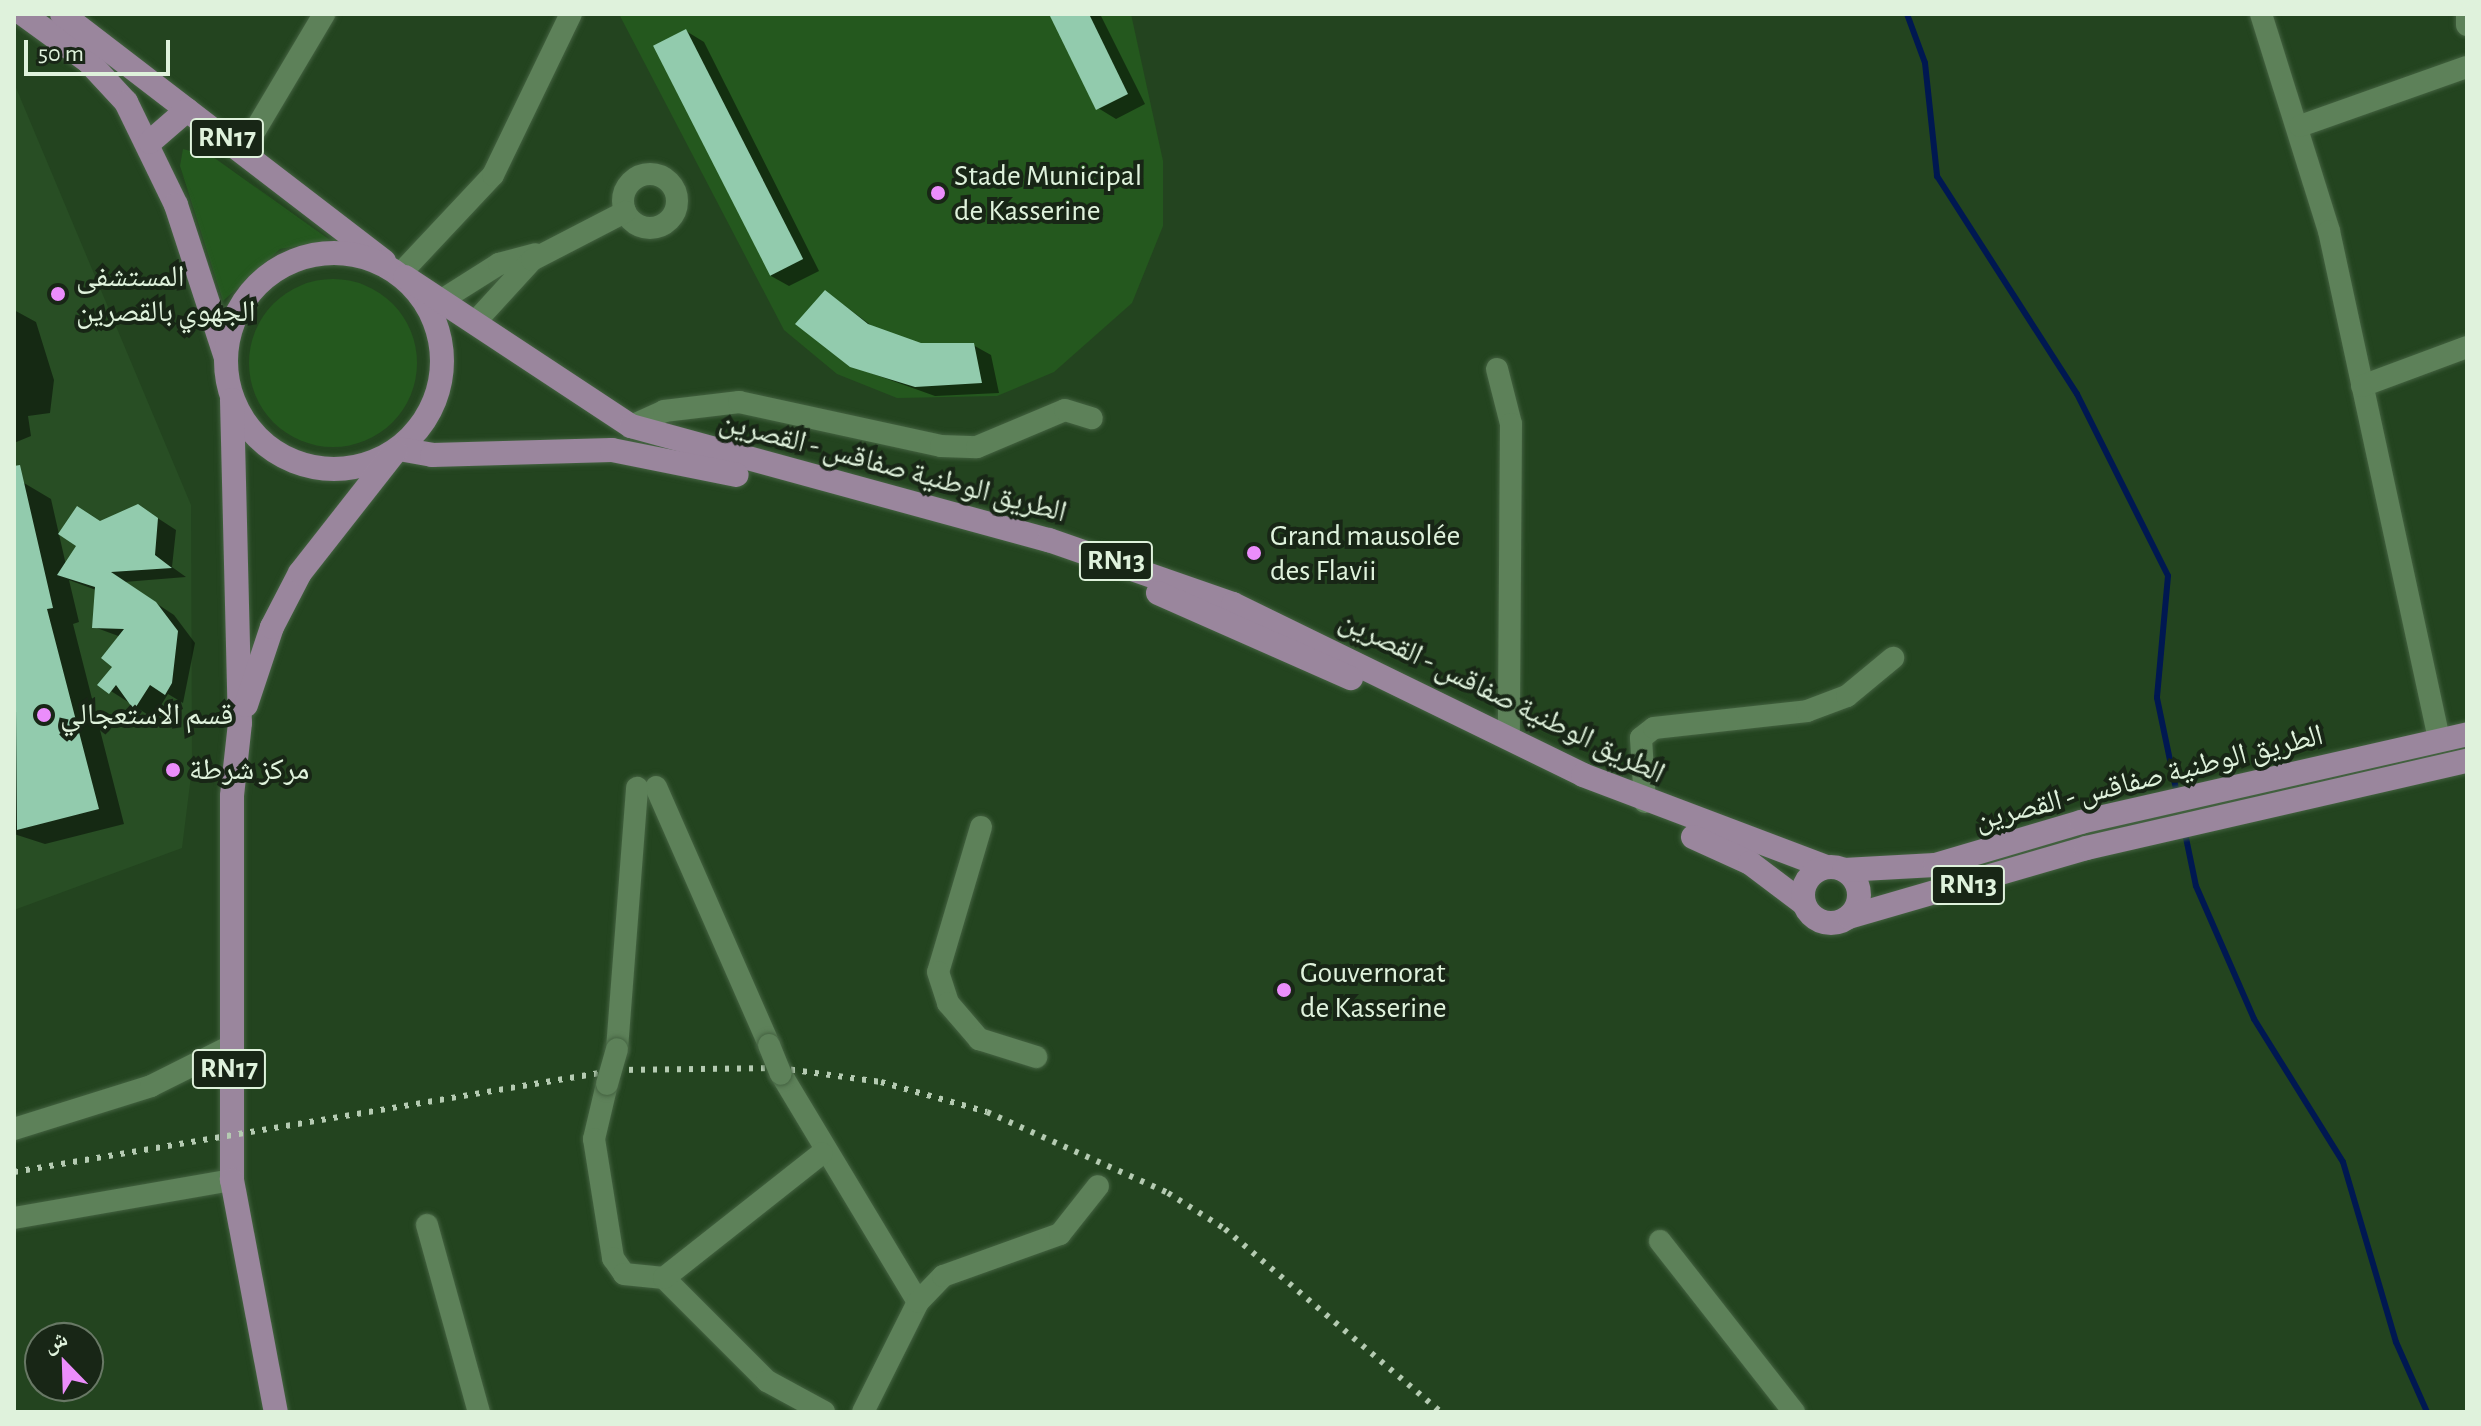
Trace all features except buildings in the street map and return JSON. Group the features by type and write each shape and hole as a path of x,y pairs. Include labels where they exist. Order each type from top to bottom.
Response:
{"main road":[{"name":"RN17","path":"23,14 88,61 126,102 150,142 225,355"},
{"name":"RN17","path":"62,14 187,110 244,149 398,272"},
{"path":"150,142 187,110"},
{"path":"342,253 398,272 438,333 442,366 438,397 397,450 333,470 301,465 272,450 232,400 225,355 233,319 253,288 282,265 342,253"},
{"name":"الطريق الوطنية صفاقس - القصرين","path":"398,272 477,320 573,394 631,426 1128,565 1233,604 1645,802 1835,869 1935,865 2081,822 2467,734"},
{"name":"RN17","path":"232,400 240,723 229,1047 232,1180 276,1412"},
{"name":"RN17","path":"240,723 272,627 300,573 397,450"},
{"name":"الطريق الوطنية صفاقس - القصرين","path":"397,450 432,455 612,450 709,468 1098,572 1223,619 1722,850 1803,903"},
{"name":"الطريق الوطنية صفاقس - القصرين","path":"1849,917 2086,848 2323,791 2467,761"},
{"path":"1803,903 1810,877 1835,869 1859,893 1849,917"},
{"name":"RN13","path":"1803,903 1822,923 1849,917"}],"street":[{"path":"244,149 324,14"},
{"path":"398,272 493,175 571,14"},
{"path":"2261,14 2300,126 2362,386 2439,739"},
{"path":"2467,14 2467,25"},
{"path":"2300,126 2467,67"},
{"path":"477,320 520,270 545,253 625,212"},
{"path":"445,298 499,264 545,253"},
{"path":"2362,386 2467,347"},
{"path":"1497,369 1511,424 1509,738"},
{"path":"631,426 664,411 739,402 941,446 977,447 1065,410 1092,418"},
{"path":"1645,802 1641,738 1654,728 1807,711 1847,696 1893,658"},
{"path":"824,1412 767,1381 664,1278 624,1274 613,1258 594,1139 617,1049 647,788 781,1074 822,1153 918,1302"},
{"path":"981,827 938,972 948,1003 979,1039 1036,1057"},
{"path":"14,1129 151,1086 229,1047"},
{"path":"664,1278 822,1153"},
{"path":"14,1218 232,1180"},
{"path":"863,1412 918,1302 943,1276 1060,1234 1098,1186"},
{"path":"427,1225 479,1412"},
{"path":"1660,1241 1794,1412"}],"shaded area":[{"name":"Stade Municipal de Kasserine","path":"619,14 1131,14 1163,161 1163,226 1132,303 1054,372 997,396 897,398 837,374 784,330"},
{"name":"المستشفى الجهوي بالقصرين","path":"14,83 191,505 192,768 182,848 14,910"},
{"path":"183,149 213,157 330,240 280,249 223,301 180,166"},
{"path":"333,279 365,285 392,304 411,331 417,363 411,395 392,422 365,441 333,447 301,441 274,422 255,395 249,363 255,331 274,304 301,285"}],"waterway":[{"path":"1907,14 1925,63 1937,176 2077,394 2168,576 2157,698 2177,794"},
{"path":"2185,833 2196,886 2254,1019 2343,1162 2396,1342 2427,1412"}],"railway":[{"path":"14,1172 617,1070 779,1068 881,1082 987,1112 1168,1193 1225,1229 1441,1412"}],"place":[{"name":"Stade Municipal de Kasserine","path":"938,193"},
{"name":"المستشفى الجهوي بالقصرين","path":"58,294"},
{"name":"Grand mausolée des Flavii","path":"1254,553"},
{"name":"قسم الاستعجالي","path":"44,715"},
{"name":"مركز شرطة","path":"173,770"},
{"name":"Gouvernorat de Kasserine","path":"1284,990"}]}
